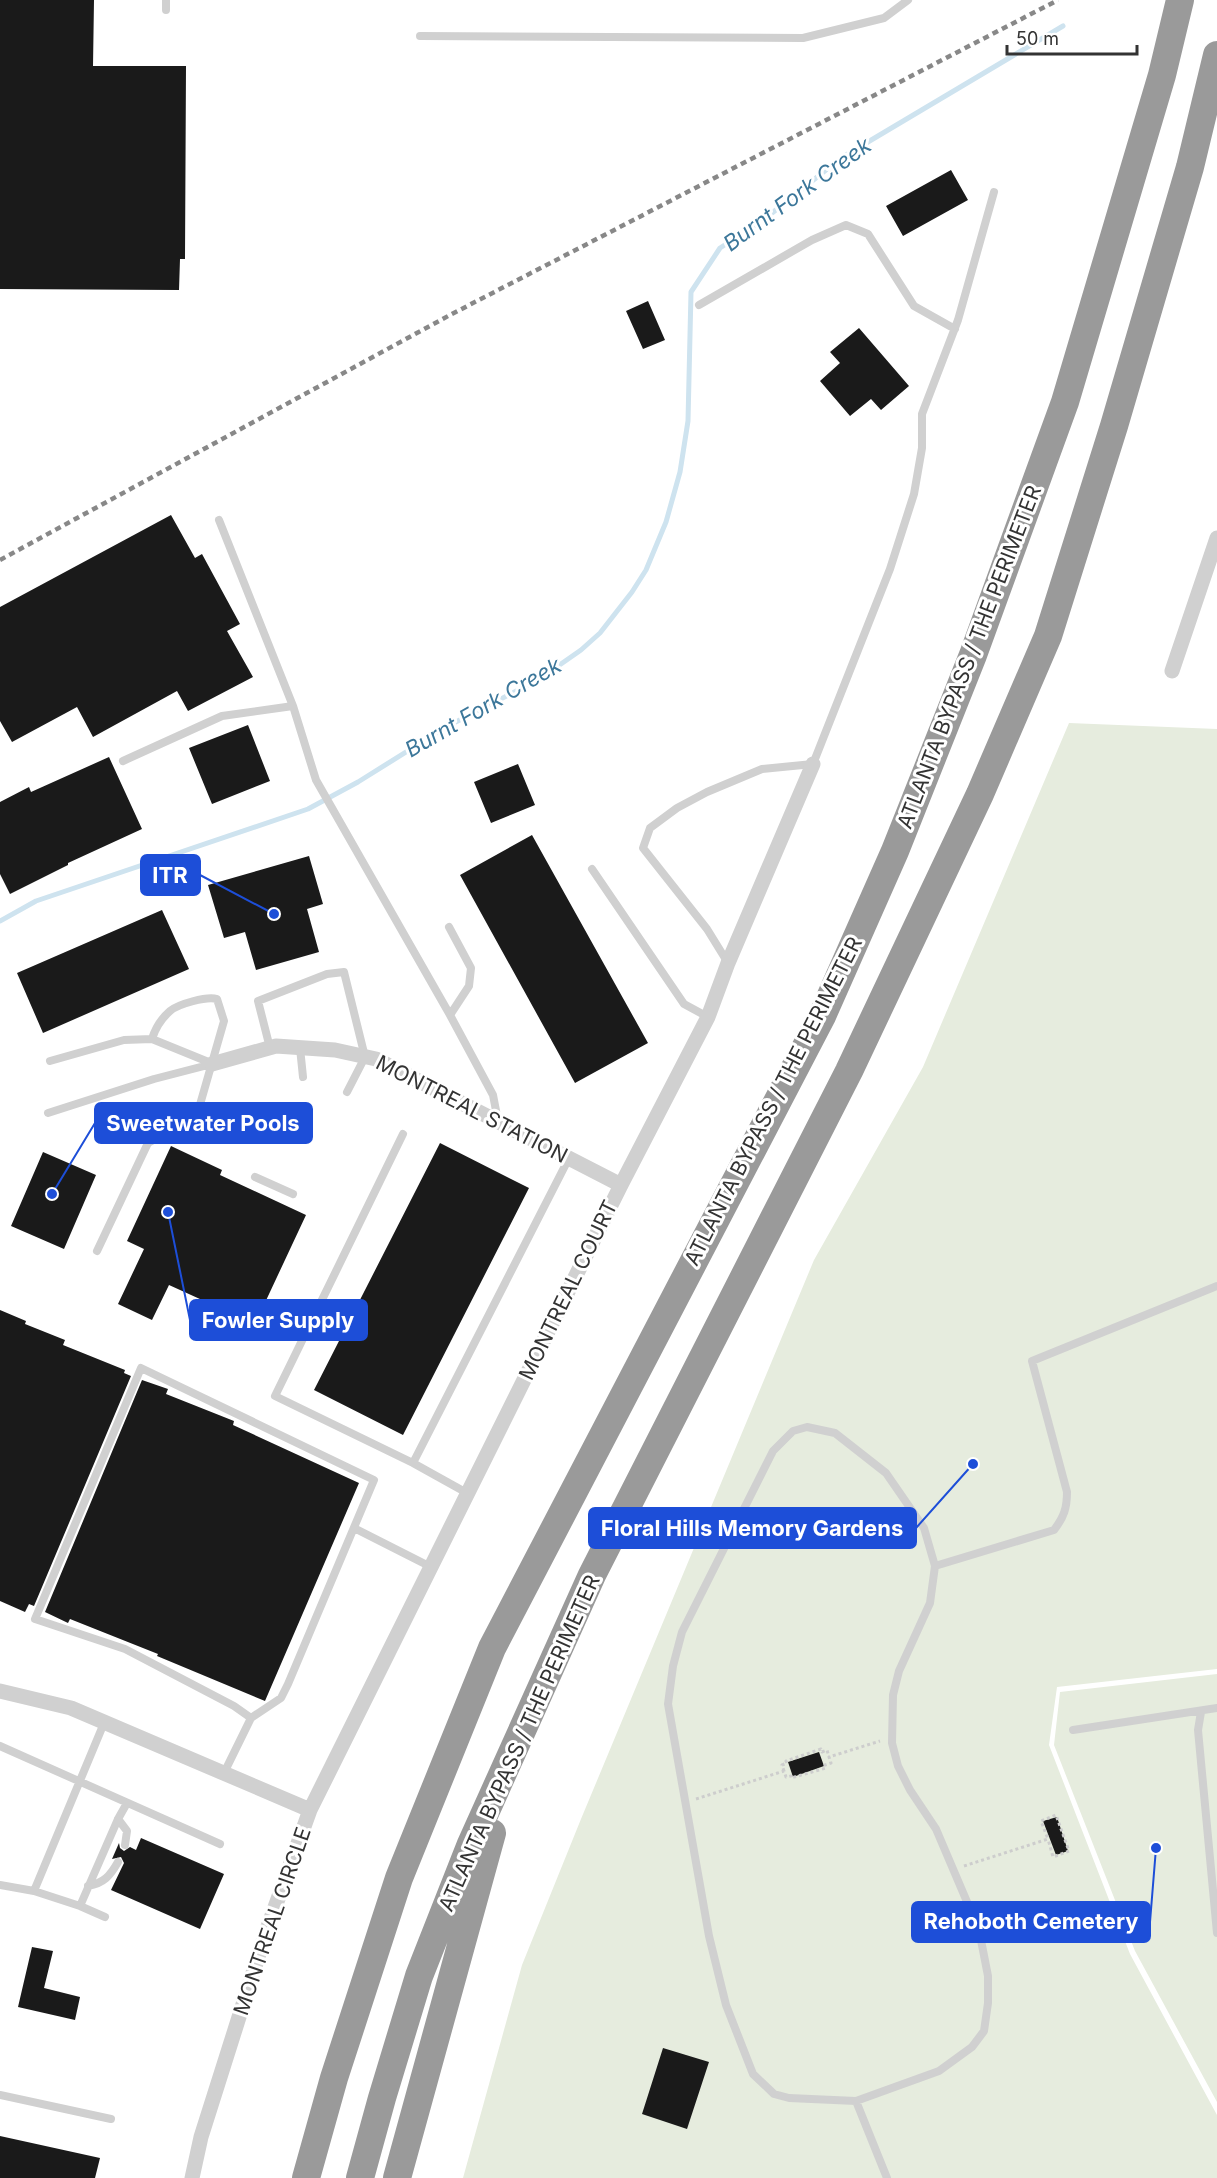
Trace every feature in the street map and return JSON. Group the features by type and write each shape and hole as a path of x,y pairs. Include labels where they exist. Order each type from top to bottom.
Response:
{"highway":[{"name":"ATLANTA BYPASS / THE PERIMETER","path":"306,2178 334,2078 399,1878 492,1648 822,1016 895,851 974,655 1065,402 1162,75 1180,0"},
{"name":"ATLANTA BYPASS / THE PERIMETER","path":"360,2178 419,1976 471,1844 592,1575 854,1060 980,794 1048,636 1114,426 1190,167 1217,55"},
{"path":"397,2178 516,1746"}],"street":[{"path":"1172,671 1217,538"},
{"name":"MONTREAL COURT","path":"310,1810 621,1185 708,1017 728,963 813,764"},
{"name":"MONTREAL STATION","path":"212,1064 276,1046 335,1050 376,1059 621,1185"},
{"name":"MONTREAL CIRCLE","path":"0,1691 71,1708 310,1810 265,1935 201,2137 192,2178"}],"lane":[{"path":"166,0 166,10"},
{"path":"420,36 803,38 884,18 908,0"},
{"path":"728,963 707,929 643,848 650,828 687,802 762,769 813,764 890,569 914,494 921,448 921,414 955,329 994,192"},
{"path":"699,305 812,240 846,225 868,234 914,306 955,329"},
{"path":"219,520 293,706 319,786 493,1095 498,1121"},
{"path":"123,761 222,716 293,706"},
{"path":"592,870 684,1004 708,1017"},
{"path":"449,927 471,968 469,986 450,1015"},
{"path":"270,1048 258,1000 327,974 344,972 365,1057 347,1092"},
{"path":"97,1251 148,1143 197,1115 224,1021 217,999 209,996 171,1010 156,1028 152,1039"},
{"path":"50,1061 124,1040 152,1039 212,1064"},
{"path":"300,1048 303,1077"},
{"path":"48,1113 154,1079 212,1064"},
{"path":"403,1134 275,1396 413,1463 468,1493"},
{"path":"413,1463 569,1158"},
{"path":"255,1176 293,1194"},
{"path":"935,1566 1054,1530 1063,1519 1067,1505 1067,1492 1032,1361 1217,1286"},
{"path":"224,1773 251,1718 281,1698 374,1480 141,1368 35,1619 125,1649 234,1706 251,1718"},
{"path":"807,1427 835,1433 886,1473 924,1528 935,1566 930,1603 899,1671 893,1695 892,1737 898,1766 910,1790 936,1829 979,1930 988,1976 988,2003 984,2031 972,2047 939,2071 856,2101 789,2098 774,2094 753,2074 723,1994 709,1936 668,1704 673,1666 682,1632 773,1451 793,1431 807,1427"},
{"path":"354,1528 431,1567"},
{"path":"1073,1730 1217,1708"},
{"path":"1201,1712 1198,1730 1217,1934"},
{"path":"34,1890 104,1723"},
{"path":"0,1746 220,1844"},
{"path":"80,1906 127,1803"},
{"path":"118,1819 127,1831 125,1845"},
{"path":"88,1886 101,1884 112,1874 118,1862"},
{"path":"0,1885 34,1890 105,1917"},
{"path":"0,2095 111,2119"},
{"path":"856,2101 888,2178"}],"path":[{"path":"829,1757 892,1737"},
{"path":"821,1749 822,1752 827,1750 831,1763 825,1765 826,1768 792,1779 790,1776 786,1777 784,1771 782,1765 787,1763 786,1761 821,1749"},
{"path":"686,1803 784,1771"},
{"path":"1056,1815 1069,1851 1053,1857 1048,1839 1041,1821 1056,1815"},
{"path":"954,1870 1048,1839"}],"shaded area":[{"path":"1069,723 1217,729 1217,1669 1057,1687 1049,1745 1130,1954 1217,2115 1217,2178 463,2178 522,1965 581,1819 814,1260 923,1067"},
{"path":"1217,1674 1217,2102 1135,1951 1054,1745 1060,1692"}],"building":[{"path":"0,0 94,0 93,66 186,66 185,259 180,259 179,290 0,289"},
{"path":"951,170 968,200 903,236 886,206"},
{"path":"648,301 665,340 643,349 626,311"},
{"path":"859,328 909,386 881,410 871,399 850,416 820,381 840,363 830,352"},
{"path":"171,515 195,558 202,554 240,624 227,631 253,677 188,711 177,691 93,737 77,707 12,742 0,721 0,607"},
{"path":"248,725 270,781 212,804 189,748"},
{"path":"109,757 142,829 68,863 10,894 0,874 0,802 29,787 31,792"},
{"path":"518,764 535,805 491,823 474,782"},
{"path":"532,835 648,1043 575,1083 460,875"},
{"path":"309,856 323,904 307,909 319,952 256,970 245,932 224,938 208,885"},
{"path":"162,910 189,969 43,1033 17,973"},
{"path":"440,1143 529,1188 403,1435 314,1390"},
{"path":"171,1146 222,1170 220,1175 306,1215 255,1324 169,1285 152,1320 118,1304 144,1249 127,1241"},
{"path":"43,1152 96,1175 64,1249 11,1226"},
{"path":"0,1310 26,1321 25,1324 65,1340 63,1345 125,1370 124,1373 131,1376 34,1606 29,1604 25,1612 0,1601"},
{"path":"142,1380 168,1389 166,1394 234,1421 233,1425 359,1483 265,1701 157,1656 158,1654 70,1619 68,1623 45,1612"},
{"path":"819,1752 824,1766 793,1777 788,1762"},
{"path":"1057,1817 1068,1851 1056,1855 1043,1821"},
{"path":"141,1838 224,1874 200,1929 111,1890 124,1863 121,1857 112,1859 119,1843 120,1848 124,1851 130,1847 136,1850"},
{"path":"32,1947 53,1951 44,1988 80,1997 75,2020 18,2007"},
{"path":"663,2048 709,2062 687,2129 642,2114"},
{"path":"0,2136 100,2158 95,2178 0,2178"}],"waterway":[{"name":"Burnt Fork Creek","path":"0,921 36,901 308,809 358,782 446,727 538,680 581,650 600,633 632,592 646,570 666,522 680,472 688,421 691,292 720,248 762,221 841,158 1063,26"}],"railway":[{"path":"0,560 450,315 1058,0"}],"place":[{"name":"ITR","path":"274,914"},
{"name":"Sweetwater Pools","path":"52,1194"},
{"name":"Fowler Supply","path":"168,1212"},
{"name":"Floral Hills Memory Gardens","path":"973,1464"},
{"name":"Rehoboth Cemetery","path":"1156,1848"}]}
